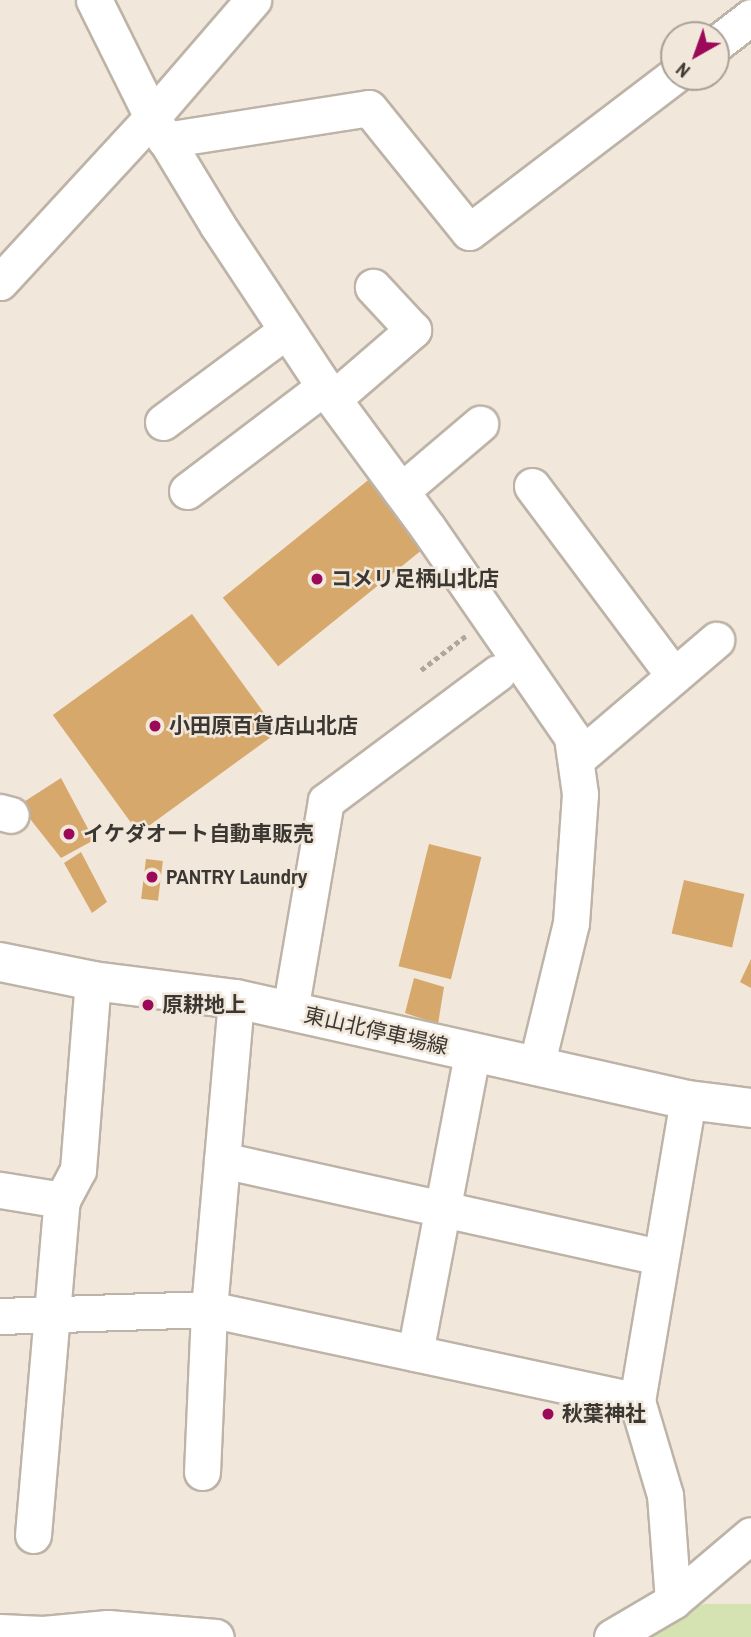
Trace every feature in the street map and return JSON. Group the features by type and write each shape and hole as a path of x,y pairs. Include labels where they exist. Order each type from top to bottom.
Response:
{"main road":[{"name":"東山北停車場線","path":"0,961 93,981 236,999 688,1100 751,1108"}],"street":[{"path":"94,0 159,129 286,330 572,737 578,758 570,923 536,1067"},
{"path":"0,282 159,129 253,0"},
{"path":"730,33 751,17"},
{"path":"159,129 369,108 469,232 660,87"},
{"path":"187,491 413,331 373,287"},
{"path":"163,422 286,330"},
{"path":"401,491 480,424"},
{"path":"532,486 674,676"},
{"path":"578,758 716,640"},
{"path":"290,1011 326,801 498,673"},
{"path":"33,1535 62,1200 78,1170 93,981"},
{"path":"202,1472 209,1309 236,999"},
{"path":"415,1353 472,1053"},
{"path":"673,1601 665,1494 637,1401 688,1100"},
{"path":"222,1160 444,1207 660,1257"},
{"path":"0,1190 62,1200"},
{"path":"0,1317 209,1309 637,1401"},
{"path":"612,1637 673,1601 751,1535"},
{"path":"0,1632 43,1634 108,1628 216,1637"}],"path":[{"path":"421,670 490,617"}],"green space":[{"path":"705,1604 751,1604 751,1637 617,1637 656,1617"}],"building":[{"path":"372,477 427,545 278,666 223,598"},
{"path":"192,614 278,732 139,833 53,715"},
{"path":"61,778 94,840 61,858 19,805"},
{"path":"429,844 481,857 451,979 399,966"},
{"path":"81,852 107,902 92,913 64,863"},
{"path":"146,859 163,861 158,901 141,899"},
{"path":"684,880 744,894 732,948 672,934"},
{"path":"751,959 751,988 740,982"},
{"path":"414,978 444,987 438,1024 405,1013"}],"place":[{"name":"コメリ足柄山北店","path":"317,579"},
{"name":"小田原百貨店山北店","path":"155,726"},
{"name":"イケダオート自動車販売","path":"69,834"},
{"name":"PANTRY Laundry","path":"152,877"},
{"name":"原耕地上","path":"148,1005"},
{"name":"秋葉神社","path":"548,1414"}]}
